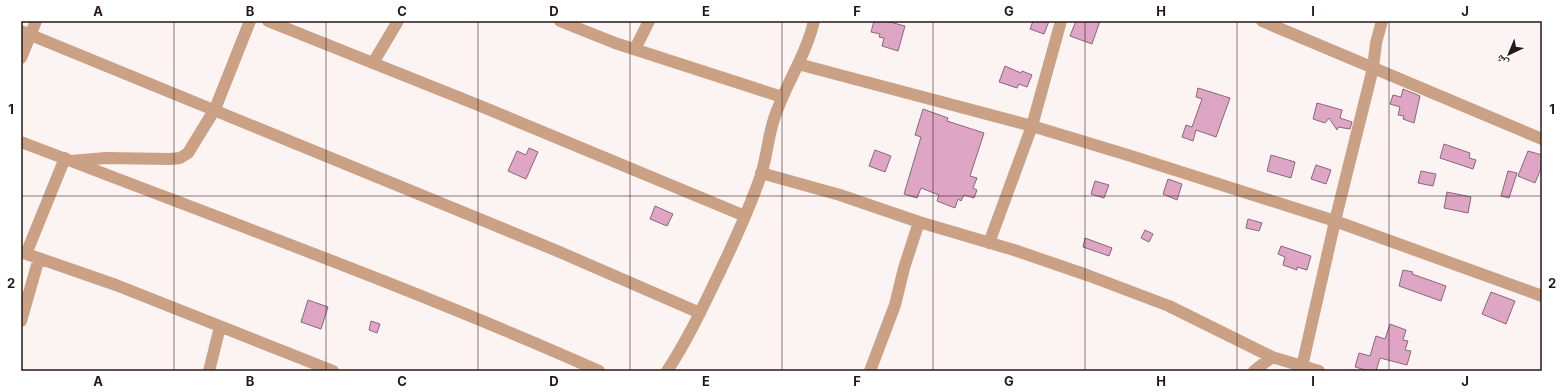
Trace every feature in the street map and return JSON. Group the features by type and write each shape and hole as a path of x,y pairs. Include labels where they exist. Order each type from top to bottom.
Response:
{"street":[{"path":"21,58 26,33 36,21"},
{"path":"68,160 106,158 170,159 180,158 188,153 215,109 250,21"},
{"path":"268,21 745,216"},
{"path":"373,63 398,21"},
{"path":"560,21 635,49 782,97"},
{"path":"635,49 649,21"},
{"path":"668,371 685,343 736,240 761,173 774,120 782,97 811,34 814,21"},
{"path":"989,243 1032,126 1062,21"},
{"path":"1262,21 1542,139"},
{"path":"1302,368 1334,221 1373,68 1376,43 1382,21"},
{"path":"26,33 215,109 555,250 700,313"},
{"path":"798,64 1032,126 1334,221 1542,296"},
{"path":"21,142 335,261 517,334 599,371"},
{"path":"68,160 24,253 116,285 333,371"},
{"path":"761,173 840,195 919,222 1087,275 1169,306 1272,357 1302,368 1319,371"},
{"path":"870,371 895,305 904,268 919,222"},
{"path":"21,321 40,258"},
{"path":"209,371 220,327"},
{"path":"1254,371 1272,357"}],"building":[{"path":"874,21 886,21 905,26 898,51 882,46 884,38 879,37 880,34 871,32"},
{"path":"1033,21 1049,21 1044,34 1030,29"},
{"path":"1076,21 1100,21 1092,44 1070,36"},
{"path":"1005,66 1021,73 1022,71 1032,75 1027,87 1019,84 1017,88 999,82"},
{"path":"1198,88 1230,98 1216,137 1196,130 1193,141 1182,137 1186,125 1192,127 1202,99 1196,97"},
{"path":"1403,89 1420,96 1414,123 1403,119 1404,116 1398,115 1400,107 1390,104 1393,95 1401,97"},
{"path":"1317,103 1342,110 1340,118 1352,122 1350,129 1338,127 1337,130 1329,118 1325,123 1313,119"},
{"path":"923,109 948,118 947,121 984,133 970,176 977,178 973,188 977,190 974,198 964,195 961,201 958,199 955,208 937,201 939,195 921,188 917,198 904,194 921,137 915,135"},
{"path":"1444,144 1470,153 1469,158 1476,160 1473,169 1440,158"},
{"path":"529,148 538,152 526,179 508,171 517,151 526,155"},
{"path":"875,150 891,156 885,172 869,166"},
{"path":"1528,151 1542,155 1542,166 1535,183 1518,176"},
{"path":"1271,155 1295,162 1291,178 1267,171"},
{"path":"1316,165 1331,170 1326,184 1311,179"},
{"path":"1421,171 1436,174 1433,186 1418,183"},
{"path":"1508,171 1517,173 1509,198 1501,196"},
{"path":"1168,179 1182,184 1177,200 1163,194"},
{"path":"1095,181 1109,185 1104,198 1091,194"},
{"path":"1447,192 1471,197 1468,213 1444,208"},
{"path":"655,206 673,214 667,226 650,219"},
{"path":"1248,219 1262,223 1259,231 1246,228"},
{"path":"1145,230 1153,234 1149,242 1141,238"},
{"path":"1085,238 1112,248 1109,256 1083,247"},
{"path":"1281,246 1311,256 1307,270 1297,267 1297,270 1283,265 1285,257 1278,254"},
{"path":"1403,270 1413,272 1412,274 1446,286 1441,301 1399,286"},
{"path":"1491,292 1515,301 1506,324 1482,314"},
{"path":"308,300 328,307 321,329 301,322"},
{"path":"371,321 380,324 377,333 369,330"},
{"path":"1390,324 1406,330 1403,340 1408,341 1405,350 1411,351 1407,365 1380,358 1376,371 1369,371 1355,367 1359,353 1370,356 1376,336 1385,339"}]}
